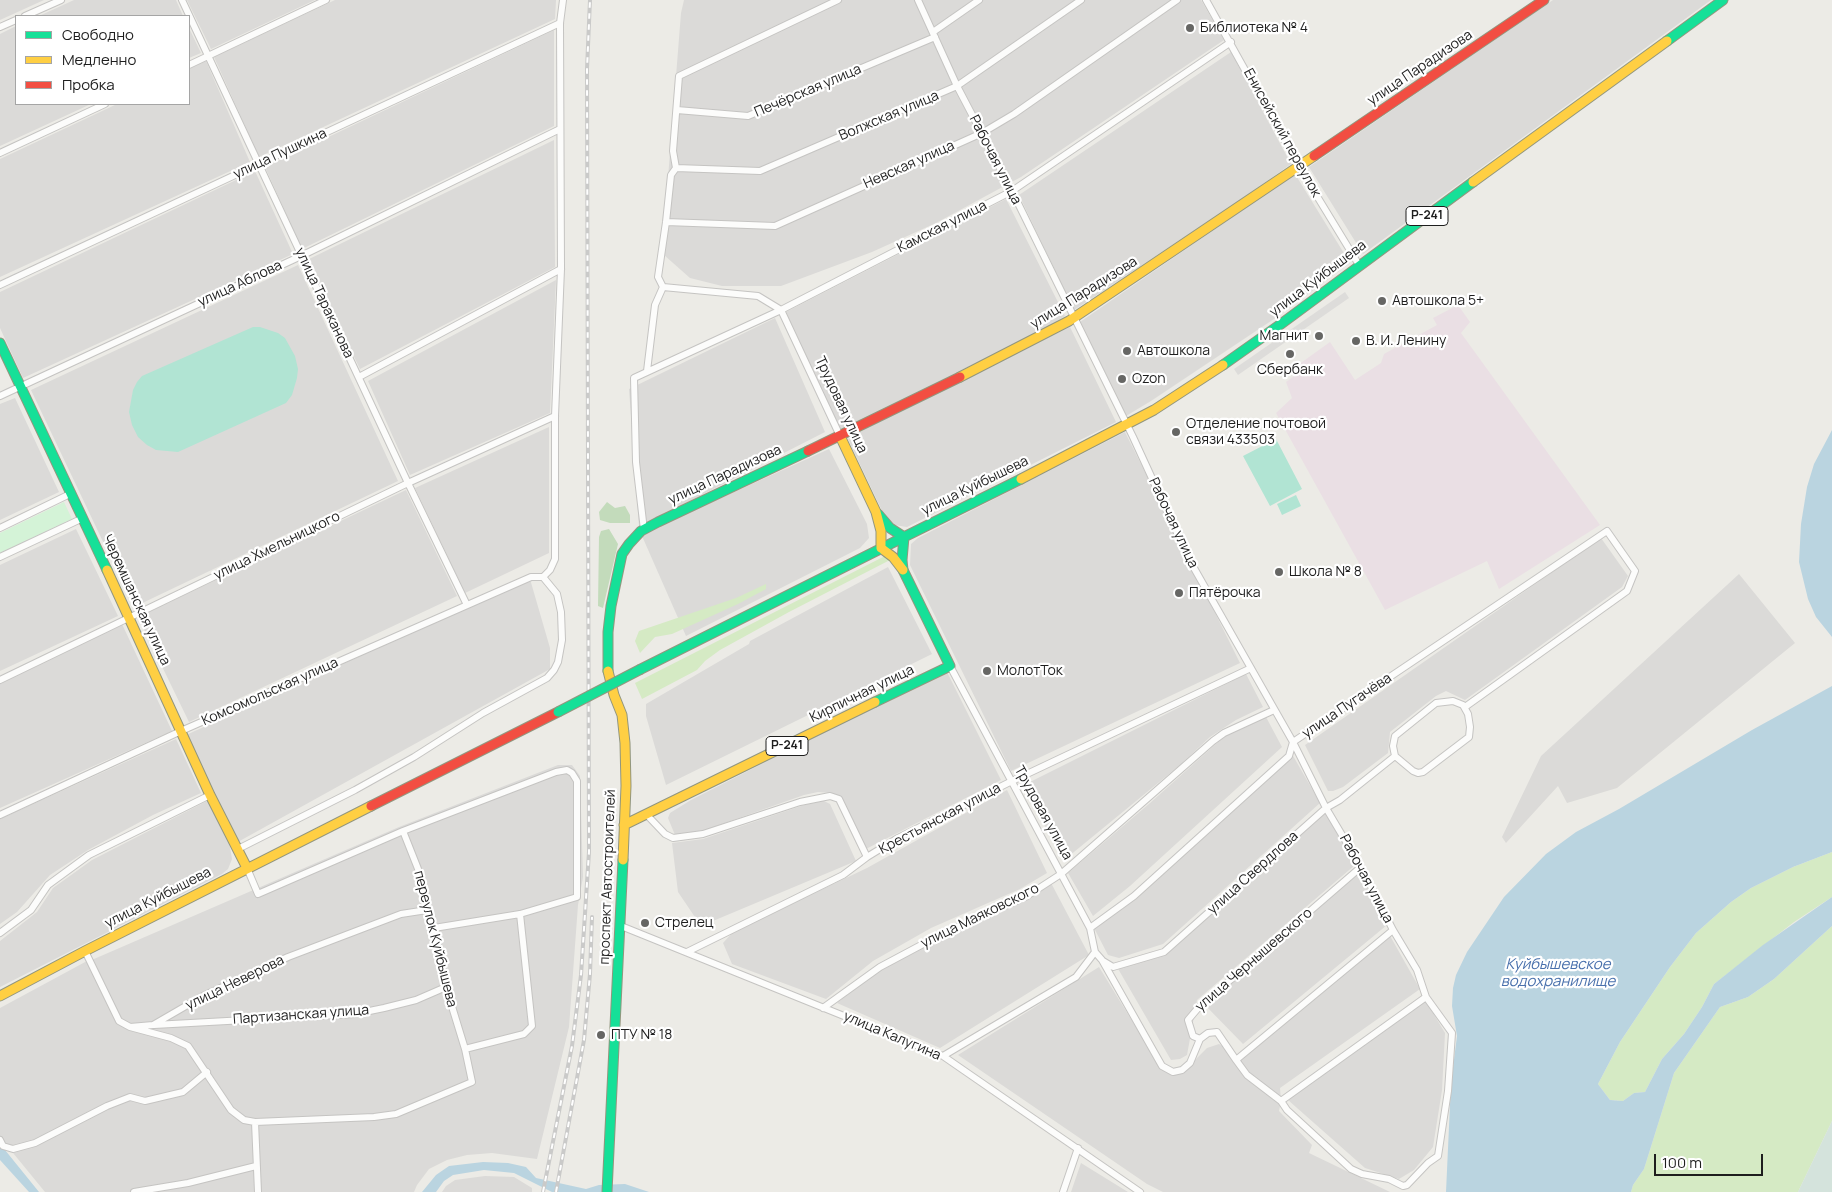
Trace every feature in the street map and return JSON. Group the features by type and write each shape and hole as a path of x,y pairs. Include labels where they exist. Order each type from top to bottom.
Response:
{"main road":[{"name":"улица Парадизова","path":"620,565 622,554 644,530 840,436 1032,341 1074,318 1544,0"},
{"name":"улица Куйбышева","path":"0,996 247,868 1126,425 1202,379 1281,324 1723,0"},
{"name":"Черемшанская улица","path":"0,343 72,493 210,794 247,868"},
{"name":"Трудовая улица","path":"840,436 876,512"},
{"path":"876,512 890,528 904,537 903,570"},
{"path":"876,512 881,548 893,557 903,570"},
{"name":"проспект Автостроителей","path":"607,1192 607,1160 621,926 625,743 622,715 610,681 608,632 611,606 620,565"},
{"name":"Трудовая улица","path":"903,570 950,666"},
{"name":"Кирпичная улица","path":"624,825 950,666"}],"street":[{"path":"27,15 61,0"},
{"name":"улица Тараканова","path":"182,0 189,15"},
{"path":"190,64 326,0"},
{"path":"238,849 372,781 414,757 483,713 547,678 558,662 562,626 557,594 543,577 554,564 555,558 555,416 561,269 560,23 563,0"},
{"path":"647,372 654,305 662,287 658,277 671,175 676,168 672,152 679,76 838,0"},
{"name":"Рабочая улица","path":"918,0 957,86 1074,318 1190,561 1293,742 1326,808 1361,867 1393,930 1417,970 1426,996 1452,1033 1448,1091 1438,1156 1428,1163 1407,1185 1403,1186 1389,1179 1362,1174 1351,1169 1287,1110 1281,1101"},
{"name":"Печёрская улица","path":"677,110 748,116 934,34 979,0"},
{"name":"Волжская улица","path":"676,168 760,171 957,86 1081,0"},
{"name":"Невская улица","path":"666,222 775,226 982,133 1014,114 1177,0"},
{"name":"Енисейский переулок","path":"1206,0 1231,42 1298,166 1359,266"},
{"name":"улица Тараканова","path":"190,17 467,605"},
{"path":"0,27 15,20"},
{"name":"улица Пушкина","path":"0,285 560,23"},
{"name":"Камская улица","path":"644,530 636,462 634,378 781,310 1012,192 1231,42"},
{"path":"0,153 103,105"},
{"name":"улица Аблова","path":"0,396 301,256 560,129"},
{"path":"359,377 561,269"},
{"path":"662,287 758,296 781,310"},
{"name":"Трудовая улица","path":"781,310 840,436"},
{"name":"улица Хмельницкого","path":"0,680 408,483 555,416"},
{"path":"0,528 72,493"},
{"path":"0,557 83,518"},
{"name":"улица Пугачёва","path":"1090,928 1134,896 1289,756 1293,742 1607,531 1635,572 1627,591 1465,707"},
{"name":"Комсомольская улица","path":"0,815 181,731 467,605 531,577 543,577"},
{"name":"Трудовая улица","path":"950,666 1010,782 1090,928 1095,952 1102,960 1162,1066 1173,1072 1182,1070 1190,1063 1200,1040"},
{"name":"Крестьянская улица","path":"687,952 843,875 867,857 898,838 1010,782 1251,668"},
{"path":"1453,700 1465,707 1470,727 1469,737 1423,772 1413,771 1394,756 1395,736 1436,703 1453,700"},
{"name":"улица Маяковского","path":"823,1008 880,967 940,935 1027,896 1061,874 1213,741 1224,733 1274,710"},
{"name":"улица Свердлова","path":"1102,960 1113,967 1164,952 1326,808 1340,800 1394,756"},
{"path":"247,868 258,894 403,831 556,772 566,770 572,773 577,780 578,793 578,897 520,914 434,928"},
{"path":"0,933 31,910 48,885 89,855 210,794"},
{"path":"646,814 665,834 673,838 703,834 800,802 830,796 838,799 867,857"},
{"name":"переулок Куйбышева","path":"255,1122 374,1117 396,1114 472,1082 465,1049 446,988 434,928 427,910 422,879 403,831"},
{"name":"улица Чернышевского","path":"1200,1040 1193,1036 1188,1020 1203,1003 1361,867"},
{"name":"улица Неверова","path":"130,1026 153,1025 203,996 288,957 401,914 427,910"},
{"path":"465,1049 524,1034 532,1026 520,914"},
{"name":"улица Калугина","path":"621,926 943,1056 1140,1192"},
{"path":"1236,1060 1393,930"},
{"path":"85,951 119,1021 171,1038 188,1046 231,1110 244,1120 255,1122 258,1192"},
{"path":"943,1056 1076,978 1095,952"},
{"name":"Партизанская улица","path":"153,1025 355,1014 416,1000 446,988"},
{"path":"1200,1040 1208,1033 1217,1032 1247,1075 1281,1101 1426,996"},
{"path":"0,1140 3,1146 13,1149 35,1143 107,1106 130,1097 146,1101 183,1092 206,1072"},
{"path":"1063,1192 1078,1148"},
{"path":"134,1192 188,1183 256,1166"}],"shaded area":[{"path":"0,0 44,0 0,20"},
{"path":"74,0 176,0 183,15 41,15"},
{"path":"187,0 315,0 211,49"},
{"path":"335,0 556,0 555,19 259,157 214,57"},
{"path":"684,0 1201,0 1224,40 1021,177 936,223 872,252 781,286 722,286 690,278 664,255 665,216 681,13"},
{"path":"1553,0 1711,0 1363,254 1309,167"},
{"path":"15,26 15,105 89,105 0,146 0,34"},
{"path":"190,30 201,53 190,58"},
{"path":"554,30 554,126 302,249 265,167"},
{"path":"1231,52 1291,164 1239,201 1074,310 1019,195"},
{"path":"206,61 250,162 0,277 0,159 115,105 190,105 190,69"},
{"path":"554,140 555,267 360,369 307,260"},
{"path":"255,171 293,254 23,378 0,328 0,292"},
{"path":"1295,174 1350,263 1277,317 1126,416 1080,322"},
{"path":"1006,199 1065,316 1032,336 836,431 786,312"},
{"path":"298,265 398,481 134,607 31,390"},
{"path":"556,280 550,413 410,475 368,381"},
{"path":"1345,292 1349,298 1238,375 1234,369"},
{"path":"1458,305 1470,322 1461,333 1600,525 1499,589 1487,561 1385,610 1276,413 1292,398 1286,382 1301,371 1298,365 1330,342 1355,380 1381,363 1384,354 1437,325 1433,318"},
{"path":"775,318 825,432 639,527 629,389"},
{"path":"1070,327 1116,422 907,527 894,525 884,515 848,439 874,424"},
{"path":"15,398 59,492 0,520 0,404"},
{"path":"549,427 549,553 465,593 415,488"},
{"path":"1125,432 1240,663 1011,771 910,565 911,544 918,538"},
{"path":"829,449 867,524 869,538 860,548 686,636 642,536 657,527"},
{"path":"406,490 457,596 189,722 138,617"},
{"path":"76,529 118,616 0,671 0,565"},
{"path":"1601,538 1628,576 1622,587 1465,700 1446,691 1436,696 1390,732 1388,753 1343,787 1328,791 1305,745"},
{"path":"888,567 932,654 666,785 646,716 646,704 749,644 750,641"},
{"path":"1739,574 1795,643 1617,788 1567,803 1558,786 1506,843 1502,837 1541,756"},
{"path":"530,579 550,648 550,669 236,843 186,735"},
{"path":"122,624 172,731 0,808 0,682"},
{"path":"946,670 1001,780 862,851 832,793 818,792 804,795 705,830 675,835 668,818 670,813 691,800"},
{"path":"1246,674 1263,707 1236,720 1210,737 1180,765 1063,861 1024,785"},
{"path":"1266,717 1282,747 1130,886 1093,916 1068,873 1227,734"},
{"path":"176,739 201,793 153,815 88,850 50,875 17,912 0,924 0,819"},
{"path":"1292,754 1320,803 1163,944 1119,958 1108,955 1094,928 1141,894"},
{"path":"558,765 572,765 580,776 583,877 578,905 569,1027 537,1159 492,1153 467,1155 447,1160 429,1169 414,1192 45,1192 0,1139 0,1008 87,961 399,827"},
{"path":"1007,790 1047,873 1020,889 931,928 873,961 826,999 732,964 723,943 733,932 867,868"},
{"path":"209,800 229,841 232,859 228,869 222,874 0,987 0,941 37,912 53,888 92,860"},
{"path":"822,800 830,804 856,861 701,926 678,892 672,843 703,839"},
{"path":"1325,809 1355,865 1197,1000 1187,1055 1180,1059 1171,1060 1117,967 1168,952"},
{"path":"1358,871 1387,925 1243,1044 1204,1004"},
{"path":"1050,881 1089,955 940,1048 837,1003 878,969 1023,898"},
{"path":"1389,934 1420,989 1280,1088 1281,1101 1279,1111 1312,1145 1309,1153 1390,1192 1163,1192 1147,1184 958,1055 1099,967 1161,1068 1176,1072 1192,1063 1207,1048 1219,1044 1242,1059"},
{"path":"1423,996 1445,1033 1442,1090 1433,1147 1414,1170 1399,1179 1365,1168 1288,1100"},
{"path":"1832,1121 1832,1192 1798,1192 1809,1169"},
{"path":"1081,1163 1128,1192 1071,1192"},
{"path":"485,1176 514,1177 532,1188 532,1192 442,1192 446,1186 455,1180"}],"green space":[{"path":"253,327 260,327 278,333 285,338 295,356 298,369 297,378 292,395 286,403 178,452 156,450 138,437 132,425 129,412 133,390 142,376"},
{"path":"1276,439 1302,489 1270,506 1243,456"},
{"path":"1296,495 1301,506 1282,515 1277,504"},
{"path":"64,502 72,519 0,553 0,533"},
{"path":"607,502 615,508 625,506 630,515 630,523 610,523 600,520 599,512"},
{"path":"609,529 618,544 603,608 598,606 599,537 601,531"},
{"path":"885,556 890,560 720,650 705,661 697,670 642,699 635,683"},
{"path":"766,584 766,589 738,604 672,634 655,637 640,653 635,641 639,631 736,598"},
{"path":"1832,852 1832,897 1794,922 1714,984 1702,1007 1684,1034 1662,1059 1645,1092 1634,1093 1623,1101 1610,1100 1598,1084 1620,1042 1670,967 1696,933 1731,902 1751,888 1793,867"},
{"path":"1832,926 1832,1121 1798,1192 1631,1192 1633,1185 1644,1169 1674,1073 1720,1007 1748,997 1774,979"}],"water":[{"path":"1832,430 1832,637 1816,617 1808,599 1799,562 1801,524 1807,487 1814,464"},
{"name":"Куйбышевское водохранилище","path":"1832,686 1832,852 1793,867 1751,888 1731,902 1696,933 1670,967 1620,1042 1598,1084 1610,1100 1623,1101 1634,1093 1645,1092 1662,1059 1684,1034 1702,1007 1714,984 1763,945 1832,897 1832,926 1774,979 1748,997 1720,1007 1674,1073 1644,1169 1633,1185 1631,1192 1446,1192 1451,1083 1457,1036 1452,1006 1453,988 1456,975 1467,952 1504,897 1546,854 1576,832"},
{"path":"0,1148 5,1150 39,1192 29,1192 0,1160"},
{"path":"483,1162 508,1163 526,1167 536,1178 586,1189 599,1185 625,1184 649,1192 552,1192 514,1173 484,1170 453,1175 444,1181 436,1192 422,1192 436,1175 449,1166"}],"railway":[{"path":"543,1192 572,1046 581,975 589,852 587,69 590,0"},
{"path":"556,1192 584,1040 590,974 592,917"}],"traffic: fast":[{"path":"1667,41 1723,0"},
{"path":"1223,365 1473,182"},
{"path":"0,343 107,570"},
{"path":"608,671 608,632 611,606 622,554 629,544 641,531 658,522 808,451"},
{"path":"875,702 950,666 903,570 904,537 1021,479"},
{"path":"878,514 890,528 904,537"},
{"path":"641,669 904,537"},
{"path":"558,712 641,669"},
{"path":"607,1192 623,860"}],"traffic: slow":[{"path":"1473,182 1667,41"},
{"path":"960,377 1069,321 1314,156"},
{"path":"1021,479 1154,410 1223,365"},
{"path":"840,436 876,512 881,531 881,548"},
{"path":"881,548 893,557 903,570"},
{"path":"107,570 210,795 247,868"},
{"path":"608,671 614,695 622,715 625,743 626,786 623,860"},
{"path":"624,825 875,702"},
{"path":"0,996 371,806"}],"traffic: jam":[{"path":"1314,156 1544,0"},
{"path":"808,451 960,377"},
{"path":"371,806 558,712"}],"place":[{"name":"Библиотека № 4","path":"1190,28"},
{"name":"Автошкола 5+","path":"1382,301"},
{"name":"Магнит","path":"1319,336"},
{"name":"В. И. Ленину","path":"1356,341"},
{"name":"Автошкола","path":"1127,351"},
{"name":"Сбербанк","path":"1290,354"},
{"name":"Ozon","path":"1122,379"},
{"name":"Отделение почтовой связи 433503","path":"1176,432"},
{"name":"Школа № 8","path":"1279,572"},
{"name":"Пятёрочка","path":"1179,593"},
{"name":"МолотТок","path":"987,671"},
{"name":"Стрелец","path":"645,923"},
{"name":"ПТУ № 18","path":"601,1035"}]}
